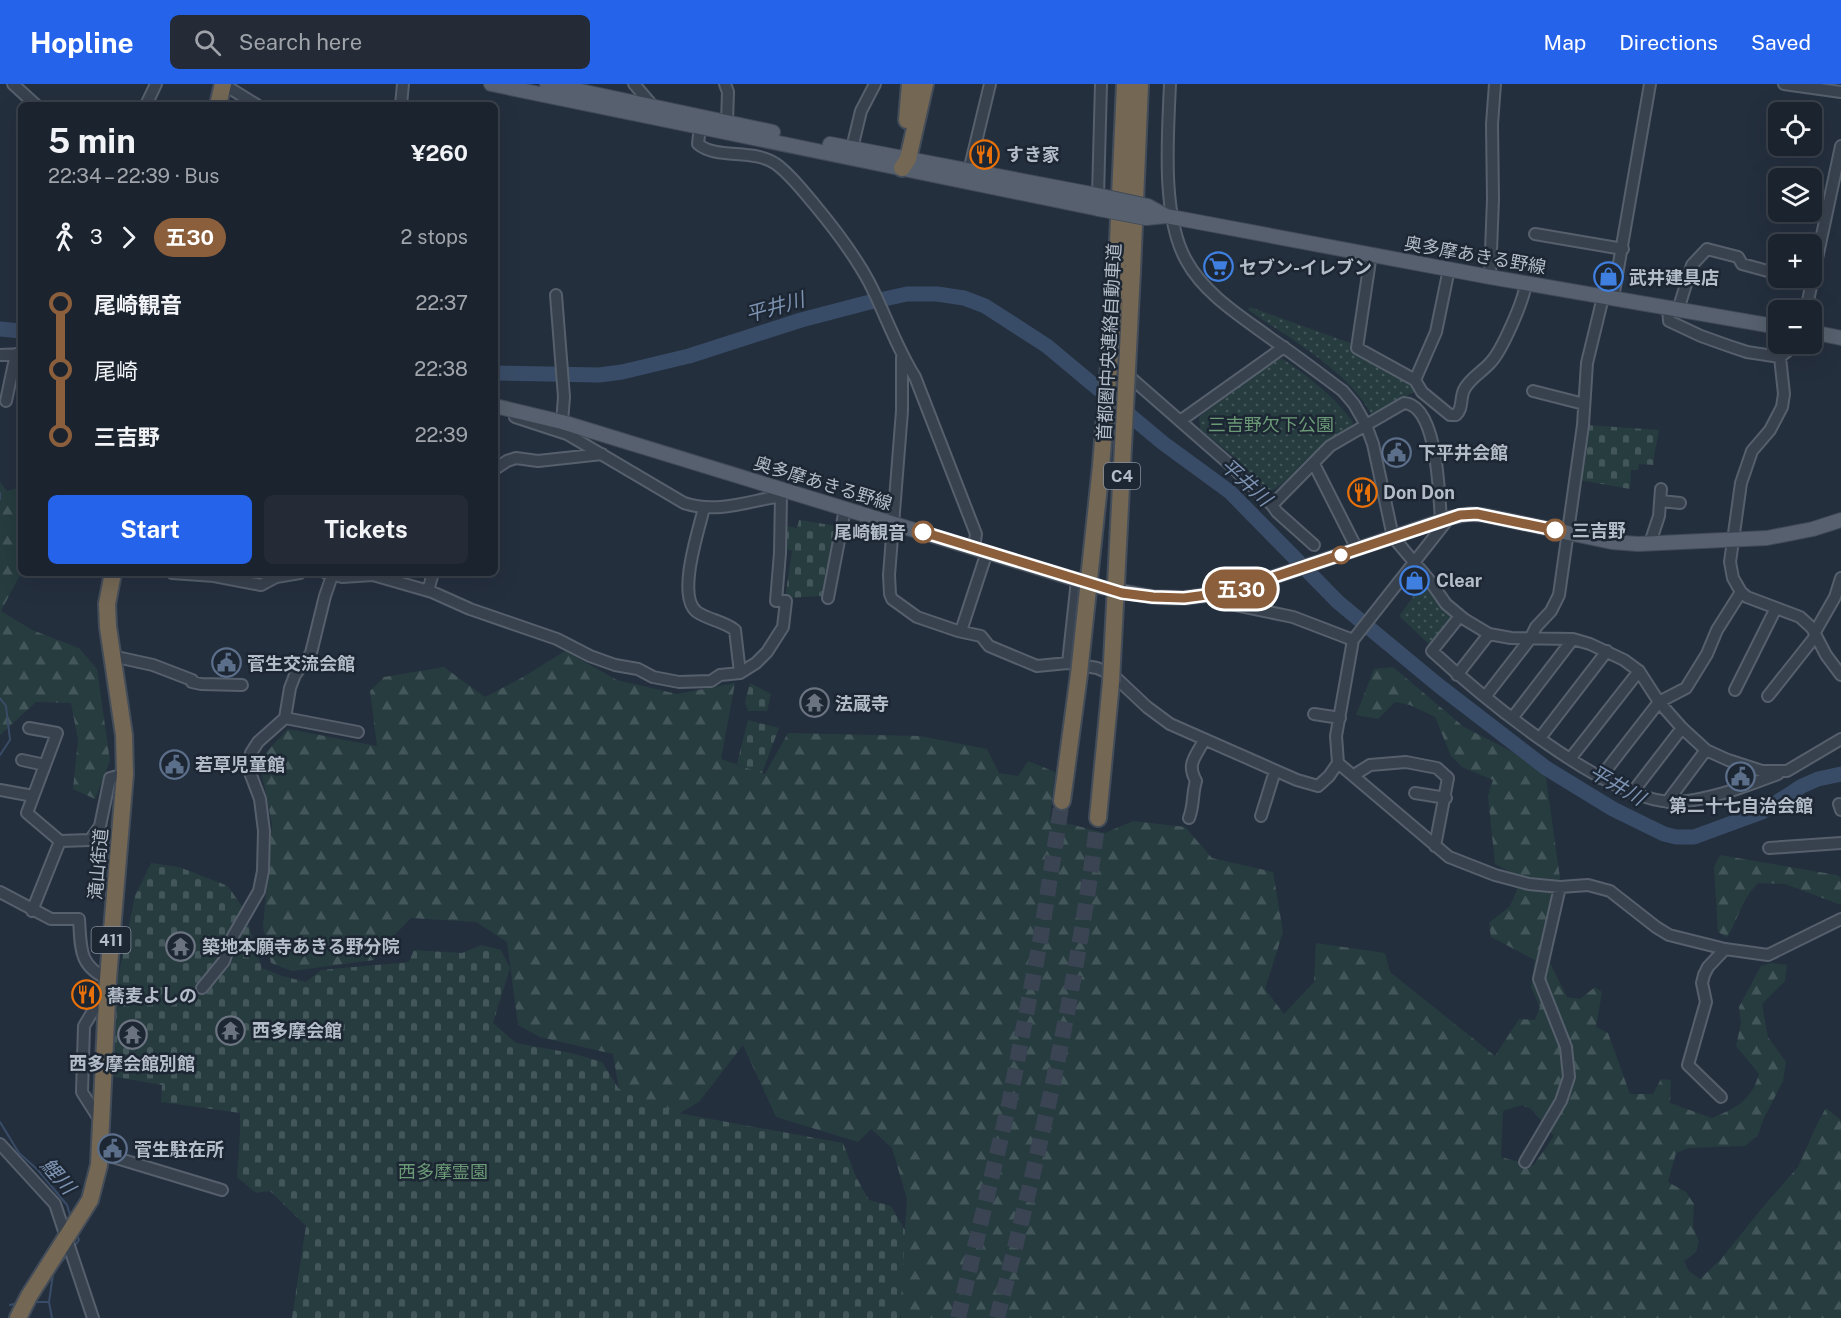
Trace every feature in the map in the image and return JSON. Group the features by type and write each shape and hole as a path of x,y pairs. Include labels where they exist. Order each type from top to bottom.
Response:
{"highway":[{"path":"219,102 223,84"},
{"name":"首都圏中央連絡自動車道","path":"1098,818 1111,682 1124,268 1124,84"},
{"name":"首都圏中央連絡自動車道","path":"1062,801 1073,668 1101,466 1124,268 1140,84"},
{"path":"903,161 922,87"},
{"name":"滝山街道","path":"18,1318 29,1296 71,1235 90,1200 96,1183 100,1153 108,986 125,774 124,735 108,627 107,604 112,576"}],"main road":[{"name":"奥多摩あきる野線","path":"491,84 727,122 903,161 1100,200 1148,206 1169,217 1490,277 1768,325"},
{"name":"奥多摩あきる野線","path":"547,84 700,126 969,171 1100,200"},
{"path":"1822,334 1841,338"},
{"name":"奥多摩あきる野線","path":"498,409 562,422 783,493 845,509 1122,593 1184,598 1214,595 1281,576 1358,549"},
{"path":"1358,549 1445,520 1477,514 1612,542 1650,543 1790,535 1841,520"}],"street":[{"path":"13,84 33,102"},
{"path":"147,102 156,84"},
{"path":"223,84 252,102"},
{"path":"401,102 403,84"},
{"path":"634,84 651,111"},
{"path":"726,84 727,122"},
{"path":"852,148 861,111 875,84"},
{"path":"969,171 990,84"},
{"path":"1100,200 1101,84"},
{"path":"1170,84 1169,217 1185,259 1203,285 1238,315 1343,391 1354,404 1366,425 1373,444 1393,537 1415,561 1446,604 1460,616 1489,634 1511,638 1573,639 1607,651 1638,670 1659,702 1682,729 1706,750 1762,771 1787,771"},
{"path":"1490,277 1495,84"},
{"path":"1485,697 1551,611 1559,595 1583,425 1587,363 1623,249 1650,84"},
{"path":"1784,84 1841,92"},
{"path":"700,126 698,144 708,151 766,158 793,179 832,226 872,287 902,357 915,377 976,534 980,550 961,631"},
{"path":"1822,234 1841,146"},
{"path":"1535,234 1623,249"},
{"path":"1768,271 1742,264 1738,257 1707,249 1692,265 1669,321 1701,336 1747,351 1780,357 1784,354"},
{"path":"1371,254 1357,348 1414,380 1422,392 1450,415 1456,416 1460,412 1465,388 1489,365 1497,352 1512,323 1526,283"},
{"path":"1414,380 1436,332 1449,269"},
{"path":"556,295 564,393 562,422"},
{"path":"1180,421 1284,347"},
{"path":"0,355 18,354 5,396"},
{"path":"902,357 902,411 889,575 892,598 917,617 981,636 989,646 1037,666 1097,668 1113,675 1147,707 1179,729 1297,780 1318,786 1338,763"},
{"path":"1780,357 1784,394 1782,407 1773,426 1752,451 1741,483 1730,562 1733,578 1741,592 1747,597 1800,617 1815,632 1826,656 1841,675"},
{"path":"1131,378 1314,545"},
{"path":"1533,391 1584,404"},
{"path":"1272,505 1330,446 1404,404 1411,404 1418,409 1433,442 1445,520 1354,639 1336,736 1336,754 1338,763 1449,857 1495,875 1529,884 1560,887 1588,885 1610,891 1656,927 1670,935 1725,949 1768,955 1841,920"},
{"path":"376,576 428,591 470,609 557,639 590,656 615,665 638,669 653,677 679,682 711,681 720,675 740,673 756,663 767,652 783,627 786,601 776,601 783,493 728,507 704,508 684,503 567,434 498,409"},
{"path":"498,467 516,458 538,461 602,454"},
{"path":"1314,464 1358,549"},
{"path":"1650,543 1659,516 1661,489"},
{"path":"1660,501 1680,504"},
{"path":"704,508 687,579 692,606 698,613 726,623 735,630 740,673"},
{"path":"828,598 845,509"},
{"path":"214,576 261,585 282,576"},
{"path":"202,988 224,962 232,938 259,891 264,831 260,799 249,770 251,753 258,742 285,718 290,688 295,675 311,653 330,576"},
{"path":"338,576 358,576"},
{"path":"428,591 431,576"},
{"path":"1768,696 1814,638 1815,632 1835,597 1841,578"},
{"path":"1073,668 1077,580"},
{"path":"1600,778 1659,702 1686,688 1741,592"},
{"path":"1214,595 1218,601 1293,617 1346,639 1354,639"},
{"path":"1735,690 1776,608"},
{"path":"1460,616 1432,651 1485,697 1540,738 1600,778 1632,793 1667,802 1677,802 1726,792 1787,771 1841,739"},
{"path":"1458,675 1489,634"},
{"path":"1513,717 1573,639"},
{"path":"1540,738 1607,651"},
{"path":"112,656 153,665 201,684 243,685"},
{"path":"1570,759 1638,670"},
{"path":"1314,714 1340,718"},
{"path":"285,718 357,732"},
{"path":"29,728 57,733 27,813 60,841 85,841 95,835 100,826 110,778 125,774"},
{"path":"1632,793 1682,729"},
{"path":"1189,818 1194,807 1192,793 1196,781 1190,770 1191,764 1204,740"},
{"path":"1667,802 1706,750"},
{"path":"22,760 45,765"},
{"path":"1354,775 1370,765 1406,762 1437,768 1448,778 1436,846"},
{"path":"1261,816 1275,771"},
{"path":"0,790 33,796"},
{"path":"1415,793 1446,798"},
{"path":"32,910 60,841"},
{"path":"1768,848 1841,843"},
{"path":"1525,1162 1561,1101 1569,1077 1566,1047 1539,979 1560,887"},
{"path":"0,892 51,919 79,919 82,954 86,964 108,986"},
{"path":"1721,1097 1688,1065 1706,1002 1702,983 1704,975 1708,967 1725,949"},
{"path":"0,1144 55,1204 71,1235 73,1258 93,1318"},
{"path":"100,1153 222,1190"}],"green space":[{"name":"三吉野欠下公園","path":"1250,307 1353,344 1400,375 1417,390 1376,413 1371,413 1347,382 1298,343 1248,310"},
{"name":"三吉野欠下公園","path":"1277,359 1283,359 1303,373 1337,403 1353,422 1351,428 1318,450 1285,481 1269,491 1233,456 1200,429 1199,417"},
{"path":"1587,425 1659,430 1654,465 1639,464 1638,470 1631,470 1630,489 1579,480"},
{"path":"0,482 7,491 18,488 19,576 1,611 32,630 79,648 97,669 110,761 95,799 73,789 78,740 71,703 36,702 0,735"},
{"path":"799,520 837,526 823,596 785,598 792,551 787,549 786,526 797,528"},
{"path":"1425,581 1454,620 1430,645 1399,616"},
{"path":"565,651 617,680 677,694 735,683 721,759 765,774 788,733 920,736 987,749 999,773 1018,776 1028,761 1055,772 1050,819 1105,833 1133,821 1185,827 1212,858 1273,872 1283,932 1265,989 1284,1014 1314,982 1316,943 1385,953 1390,972 1495,1056 1519,1019 1535,1020 1540,1007 1531,987 1535,960 1491,937 1489,923 1510,906 1522,878 1495,864 1488,796 1493,780 1462,767 1451,756 1435,717 1410,705 1395,702 1378,719 1356,715 1374,669 1393,667 1464,727 1526,759 1546,778 1560,878 1541,945 1567,997 1580,999 1595,987 1602,992 1596,1027 1608,1033 1630,1094 1653,1094 1661,1079 1671,1080 1670,1103 1712,1118 1742,1102 1752,1091 1759,1074 1736,1046 1741,1023 1739,1007 1761,966 1772,963 1787,965 1785,981 1762,1004 1768,1037 1786,1062 1783,1081 1758,1135 1745,1146 1688,1148 1676,1153 1668,1182 1686,1192 1694,1204 1693,1227 1699,1242 1696,1252 1684,1261 1689,1271 1700,1279 1721,1259 1798,1167 1826,1108 1841,1120 1841,1318 901,1318 899,1305 907,1199 892,1148 871,1129 858,1142 776,1117 743,1045 699,1102 673,1117 620,1096 613,1054 540,1037 518,1025 507,942 476,922 411,918 380,950 374,960 292,971 271,963 263,927 272,824 259,760 288,729 377,746 370,691 384,677 444,667 485,697","holes":["1522,1105 1531,1109 1554,1136 1533,1166 1501,1157 1503,1111"]},
{"path":"750,683 771,694 767,711 748,711 745,702"},
{"path":"748,720 779,728 762,773 737,764"},
{"path":"1720,855 1837,875 1841,878 1841,905 1785,884 1758,883 1752,889 1727,937 1718,932 1714,867"},
{"name":"西多摩霊園","path":"151,863 179,867 228,886 243,908 262,968 306,982 321,970 409,962 414,950 462,953 481,945 501,950 510,968 493,1023 516,1043 571,1053 602,1062 619,1089 678,1113 843,1143 856,1177 869,1200 891,1206 905,1230 900,1318 292,1318 306,1226 270,1191 256,1193 237,1177 240,1113 161,1102 162,1085 110,1076 117,982 135,896"}],"waterway":[{"name":"平井川","path":"498,373 599,375 622,372 689,356 801,320 907,294 937,294 964,298 985,306 1047,346 1163,443 1230,492 1338,602 1438,685 1546,768 1613,809 1664,834 1694,837 1762,812 1802,786 1818,779 1841,774"},
{"name":"平井川","path":"0,329 18,331"},
{"name":"鯉川","path":"0,493 0,499"},
{"name":"鯉川","path":"0,698 6,706 10,740 0,755"},
{"name":"鯉川","path":"0,1122 19,1153 38,1170 67,1205 71,1218"},
{"name":"鯉川","path":"73,1248 79,1240 77,1235"},
{"name":"鯉川","path":"56,1269 67,1255"},
{"name":"鯉川","path":"52,1318 49,1302 53,1274"},
{"path":"34,1302 49,1302"},
{"path":"10,1305 18,1303"}],"tunnel":[{"path":"958,1318 1009,1104 1040,942 1062,801"},
{"path":"997,1318 1056,1069 1079,944 1098,818"}],"bus line":[{"name":"五30","path":"923,532 1122,593 1184,598 1229,592 1470,513 1555,530"}],"place":[{"name":"すき家","path":"985,154"},
{"name":"セブン-イレブン","path":"1218,267"},
{"name":"武井建具店","path":"1608,277"},
{"name":"下平井会館","path":"1397,452"},
{"name":"Don Don","path":"1362,492"},
{"name":"三吉野","path":"1555,530"},
{"name":"尾崎観音","path":"923,532"},
{"name":"Clear","path":"1415,580"},
{"name":"菅生交流会館","path":"226,663"},
{"name":"法蔵寺","path":"814,703"},
{"name":"若草児童館","path":"174,764"},
{"name":"第二十七自治会館","path":"1741,776"},
{"name":"築地本願寺あきる野分院","path":"181,946"},
{"name":"蕎麦よしの","path":"86,995"},
{"name":"西多摩会館","path":"231,1030"},
{"name":"西多摩会館別館","path":"132,1034"},
{"name":"菅生駐在所","path":"113,1149"}]}
